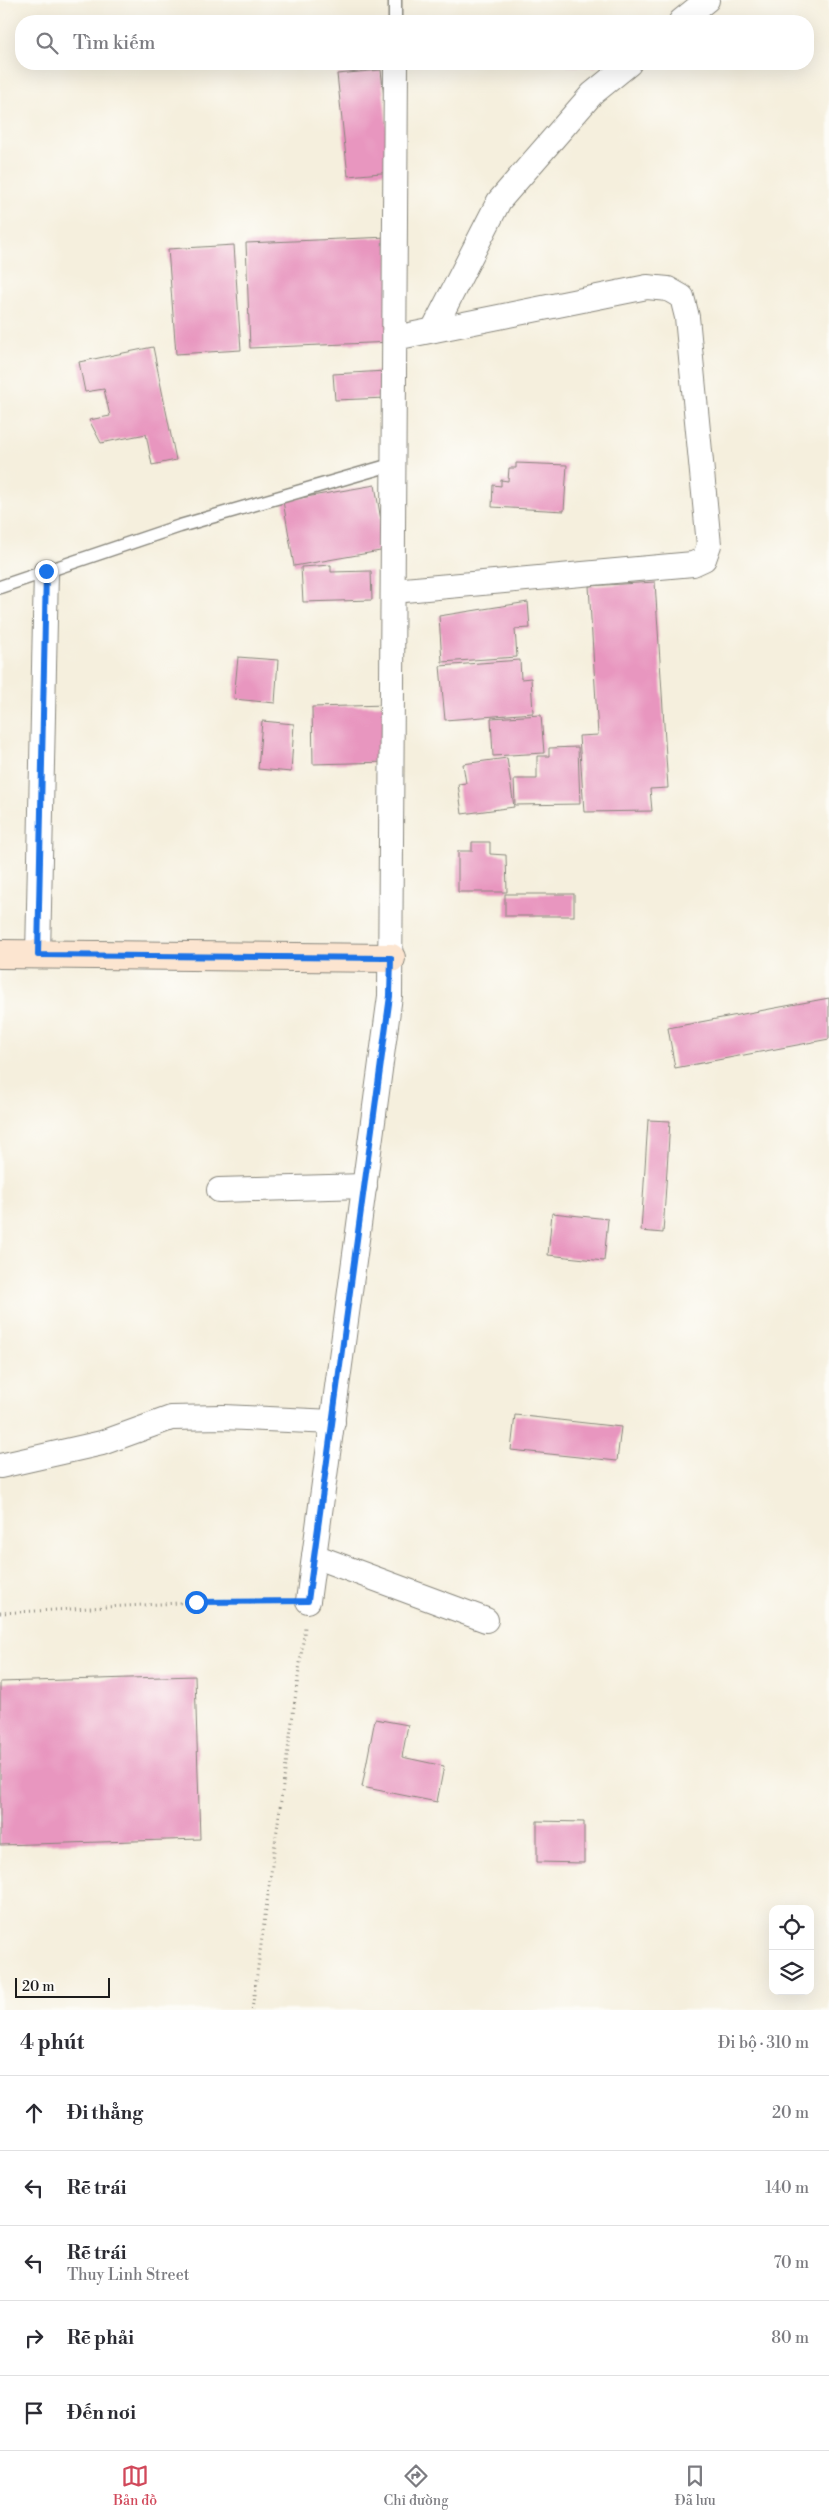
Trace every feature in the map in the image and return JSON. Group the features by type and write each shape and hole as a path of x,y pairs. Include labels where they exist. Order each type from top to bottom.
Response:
{"street":[{"path":"688,15 707,0"},
{"path":"308,1601 390,996 396,70"},
{"path":"434,330 499,201 592,94 622,70"},
{"path":"393,592 693,564 704,559 709,545 687,317 682,297 668,289 647,287 395,338"},
{"path":"38,955 46,571"},
{"path":"0,954 391,958"},
{"path":"219,1190 365,1186"},
{"path":"0,1466 102,1443 171,1418 223,1417 333,1422"},
{"path":"314,1556 486,1620"}],"lane":[{"path":"395,0 395,15"},
{"path":"0,587 180,526 394,464"}],"path":[{"path":"0,1613 196,1602 308,1601 252,2010"}],"building":[{"path":"381,70 392,172 348,176 337,74"},
{"path":"388,237 393,342 250,348 246,243"},
{"path":"234,245 241,350 176,354 168,249"},
{"path":"153,347 176,460 152,465 146,434 101,443 89,420 110,416 104,389 85,392 79,362"},
{"path":"386,371 387,398 335,400 333,374"},
{"path":"516,463 567,465 564,511 492,507 493,485 501,486 501,480 508,481 509,468 516,468"},
{"path":"375,485 386,550 294,566 283,501"},
{"path":"331,565 331,572 371,571 372,600 303,602 301,567"},
{"path":"655,582 668,788 650,789 652,811 584,812 579,736 598,735 589,586"},
{"path":"528,602 530,628 515,629 517,657 442,662 439,616"},
{"path":"238,657 278,660 275,703 234,699"},
{"path":"520,660 521,679 531,678 533,713 445,720 440,666"},
{"path":"387,705 388,762 313,764 312,707"},
{"path":"541,715 544,753 493,756 491,718"},
{"path":"262,721 294,724 291,772 258,769"},
{"path":"578,747 580,804 515,805 514,779 537,779 537,756 549,756 549,748"},
{"path":"507,758 514,807 462,814 458,784 466,783 463,764"},
{"path":"472,842 490,842 490,854 506,855 507,892 458,892 458,851 472,851"},
{"path":"505,894 574,894 574,916 505,916"},
{"path":"829,998 829,1039 675,1068 668,1028"},
{"path":"648,1120 670,1121 663,1233 641,1231"},
{"path":"552,1213 608,1219 604,1261 548,1255"},
{"path":"515,1415 621,1427 617,1461 511,1450"},
{"path":"195,1676 200,1839 0,1845 0,1682"},
{"path":"375,1719 408,1725 402,1757 444,1766 437,1802 362,1787"},
{"path":"537,1821 584,1822 584,1863 537,1862"}],"route":[{"path":"46,571 38,955 391,958 390,996 308,1601 196,1602"}]}
